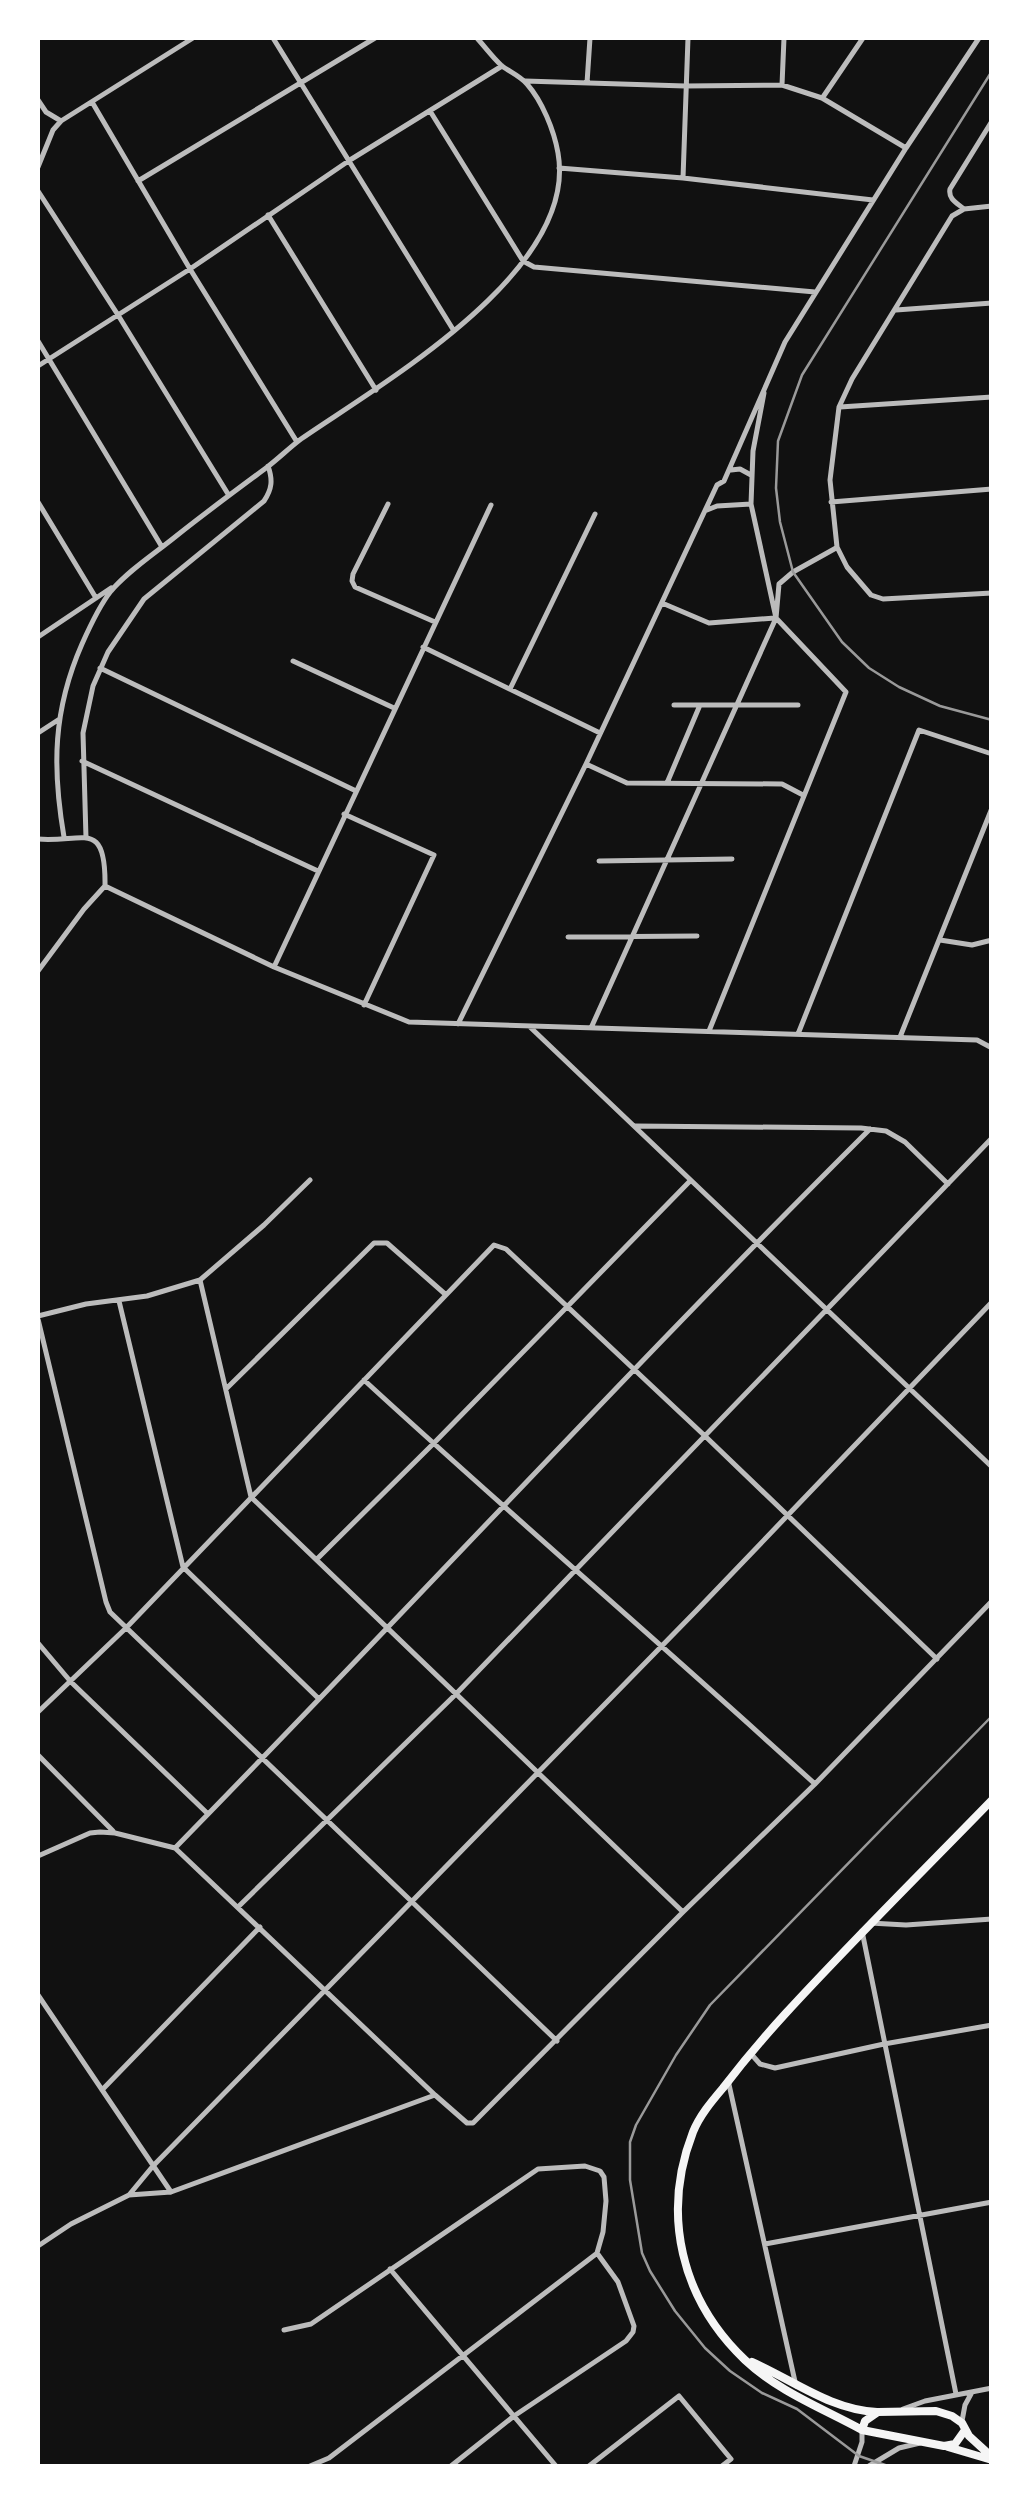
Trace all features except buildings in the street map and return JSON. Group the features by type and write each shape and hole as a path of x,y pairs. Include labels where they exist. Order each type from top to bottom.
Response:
{"main road":[{"path":"992,1800 862,1931 750,2052 695,2127 677,2191 682,2258 692,2284 720,2332 743,2358 769,2380 862,2430 992,2459"},
{"path":"743,2358 845,2406 878,2412 936,2411 952,2416 992,2459"},
{"path":"862,2430 865,2421 878,2412"},
{"path":"944,2446 956,2444 964,2426"}],"street":[{"path":"38,167 61,121 193,38"},
{"path":"273,38 454,331"},
{"path":"138,182 375,38"},
{"path":"38,637 121,580 297,442 376,390 454,331 494,296 523,262 552,209 560,168 554,137 535,94 525,81 502,66 478,38"},
{"path":"489,52 490,38"},
{"path":"587,83 590,38"},
{"path":"682,178 688,38"},
{"path":"782,85 784,38"},
{"path":"822,98 863,38"},
{"path":"458,1024 717,485 724,482 785,342 979,38"},
{"path":"38,366 350,160 502,66"},
{"path":"525,81 782,85 822,98 906,148"},
{"path":"38,100 46,112 61,121"},
{"path":"92,102 297,442"},
{"path":"430,111 523,262 548,270 815,292"},
{"path":"964,209 950,196 950,188 991,122"},
{"path":"560,168 873,200"},
{"path":"38,190 228,494"},
{"path":"992,206 964,209 952,216 852,379 839,408 830,480 836,547 876,598 992,593"},
{"path":"268,216 376,390"},
{"path":"896,310 992,303"},
{"path":"38,342 162,548"},
{"path":"709,1031 846,692 776,618 764,570 751,504 751,474 768,377"},
{"path":"839,408 992,397"},
{"path":"86,838 83,733 100,668 144,600 264,501 272,484 268,466"},
{"path":"729,471 740,469 751,474"},
{"path":"717,485 731,504"},
{"path":"831,502 992,489"},
{"path":"38,502 96,598"},
{"path":"388,504 352,581 356,587 435,622"},
{"path":"274,966 491,504"},
{"path":"707,510 751,504"},
{"path":"510,689 595,514"},
{"path":"591,1028 776,618 778,584 836,547"},
{"path":"764,570 778,584"},
{"path":"64,837 58,794 58,720 64,691 103,602 121,580"},
{"path":"662,604 709,623 776,618"},
{"path":"423,647 600,733"},
{"path":"293,661 394,708"},
{"path":"100,668 355,791"},
{"path":"667,783 700,705"},
{"path":"674,706 798,705"},
{"path":"38,733 58,720"},
{"path":"798,1034 919,730 992,754"},
{"path":"82,761 318,871"},
{"path":"586,764 624,782 782,784 803,796"},
{"path":"900,1037 992,808"},
{"path":"344,814 434,856 364,1005"},
{"path":"38,839 75,835 97,843 104,854 105,886 38,970"},
{"path":"599,861 732,859"},
{"path":"105,886 274,966 409,1022 977,1040 992,1048"},
{"path":"568,937 697,936"},
{"path":"939,940 972,945 992,940"},
{"path":"529,1026 992,1466"},
{"path":"632,1126 886,1131 904,1142 948,1184"},
{"path":"175,1848 870,1129"},
{"path":"238,1907 454,1695 992,1138"},
{"path":"310,1180 200,1280 166,1291 86,1304 38,1317 106,1602 126,1628 557,2041"},
{"path":"317,1558 690,1181"},
{"path":"228,1388 374,1242 387,1244 444,1294"},
{"path":"38,1712 126,1628 494,1245 506,1249 937,1659"},
{"path":"200,1280 252,1498 682,1912"},
{"path":"119,1300 183,1567 318,1698"},
{"path":"129,2196 992,1302"},
{"path":"364,1380 815,1784"},
{"path":"38,1856 90,1832 115,1833 175,1848 471,2124 815,1784 992,1602"},
{"path":"38,1643 71,1682 209,1814"},
{"path":"38,1755 115,1833"},
{"path":"870,1923 906,1925 992,1919"},
{"path":"101,2091 260,1927"},
{"path":"862,1931 956,2394"},
{"path":"38,1995 170,2192"},
{"path":"750,2052 760,2064 775,2068 992,2025"},
{"path":"728,2080 799,2398"},
{"path":"38,2246 70,2224 129,2196 170,2192 435,2094"},
{"path":"284,2330 311,2324 534,2170 585,2166 600,2171 604,2177 606,2200 597,2253 329,2458 310,2466"},
{"path":"765,2244 992,2202"},
{"path":"451,2466 514,2416 634,2332 621,2288 597,2253"},
{"path":"390,2270 556,2466"},
{"path":"900,2410 992,2388"},
{"path":"964,2426 964,2405 973,2392"},
{"path":"589,2466 679,2396 731,2459 722,2466"},
{"path":"854,2466 862,2430"},
{"path":"869,2466 899,2448 924,2442"}],"railway":[{"path":"992,71 802,375 778,441 776,488 793,572 842,642 869,668 899,687 940,706 992,720"},
{"path":"888,2466 859,2456 797,2409 762,2393 730,2371 675,2311 642,2253 630,2180 630,2142 676,2055 710,2005 992,1716"}]}
